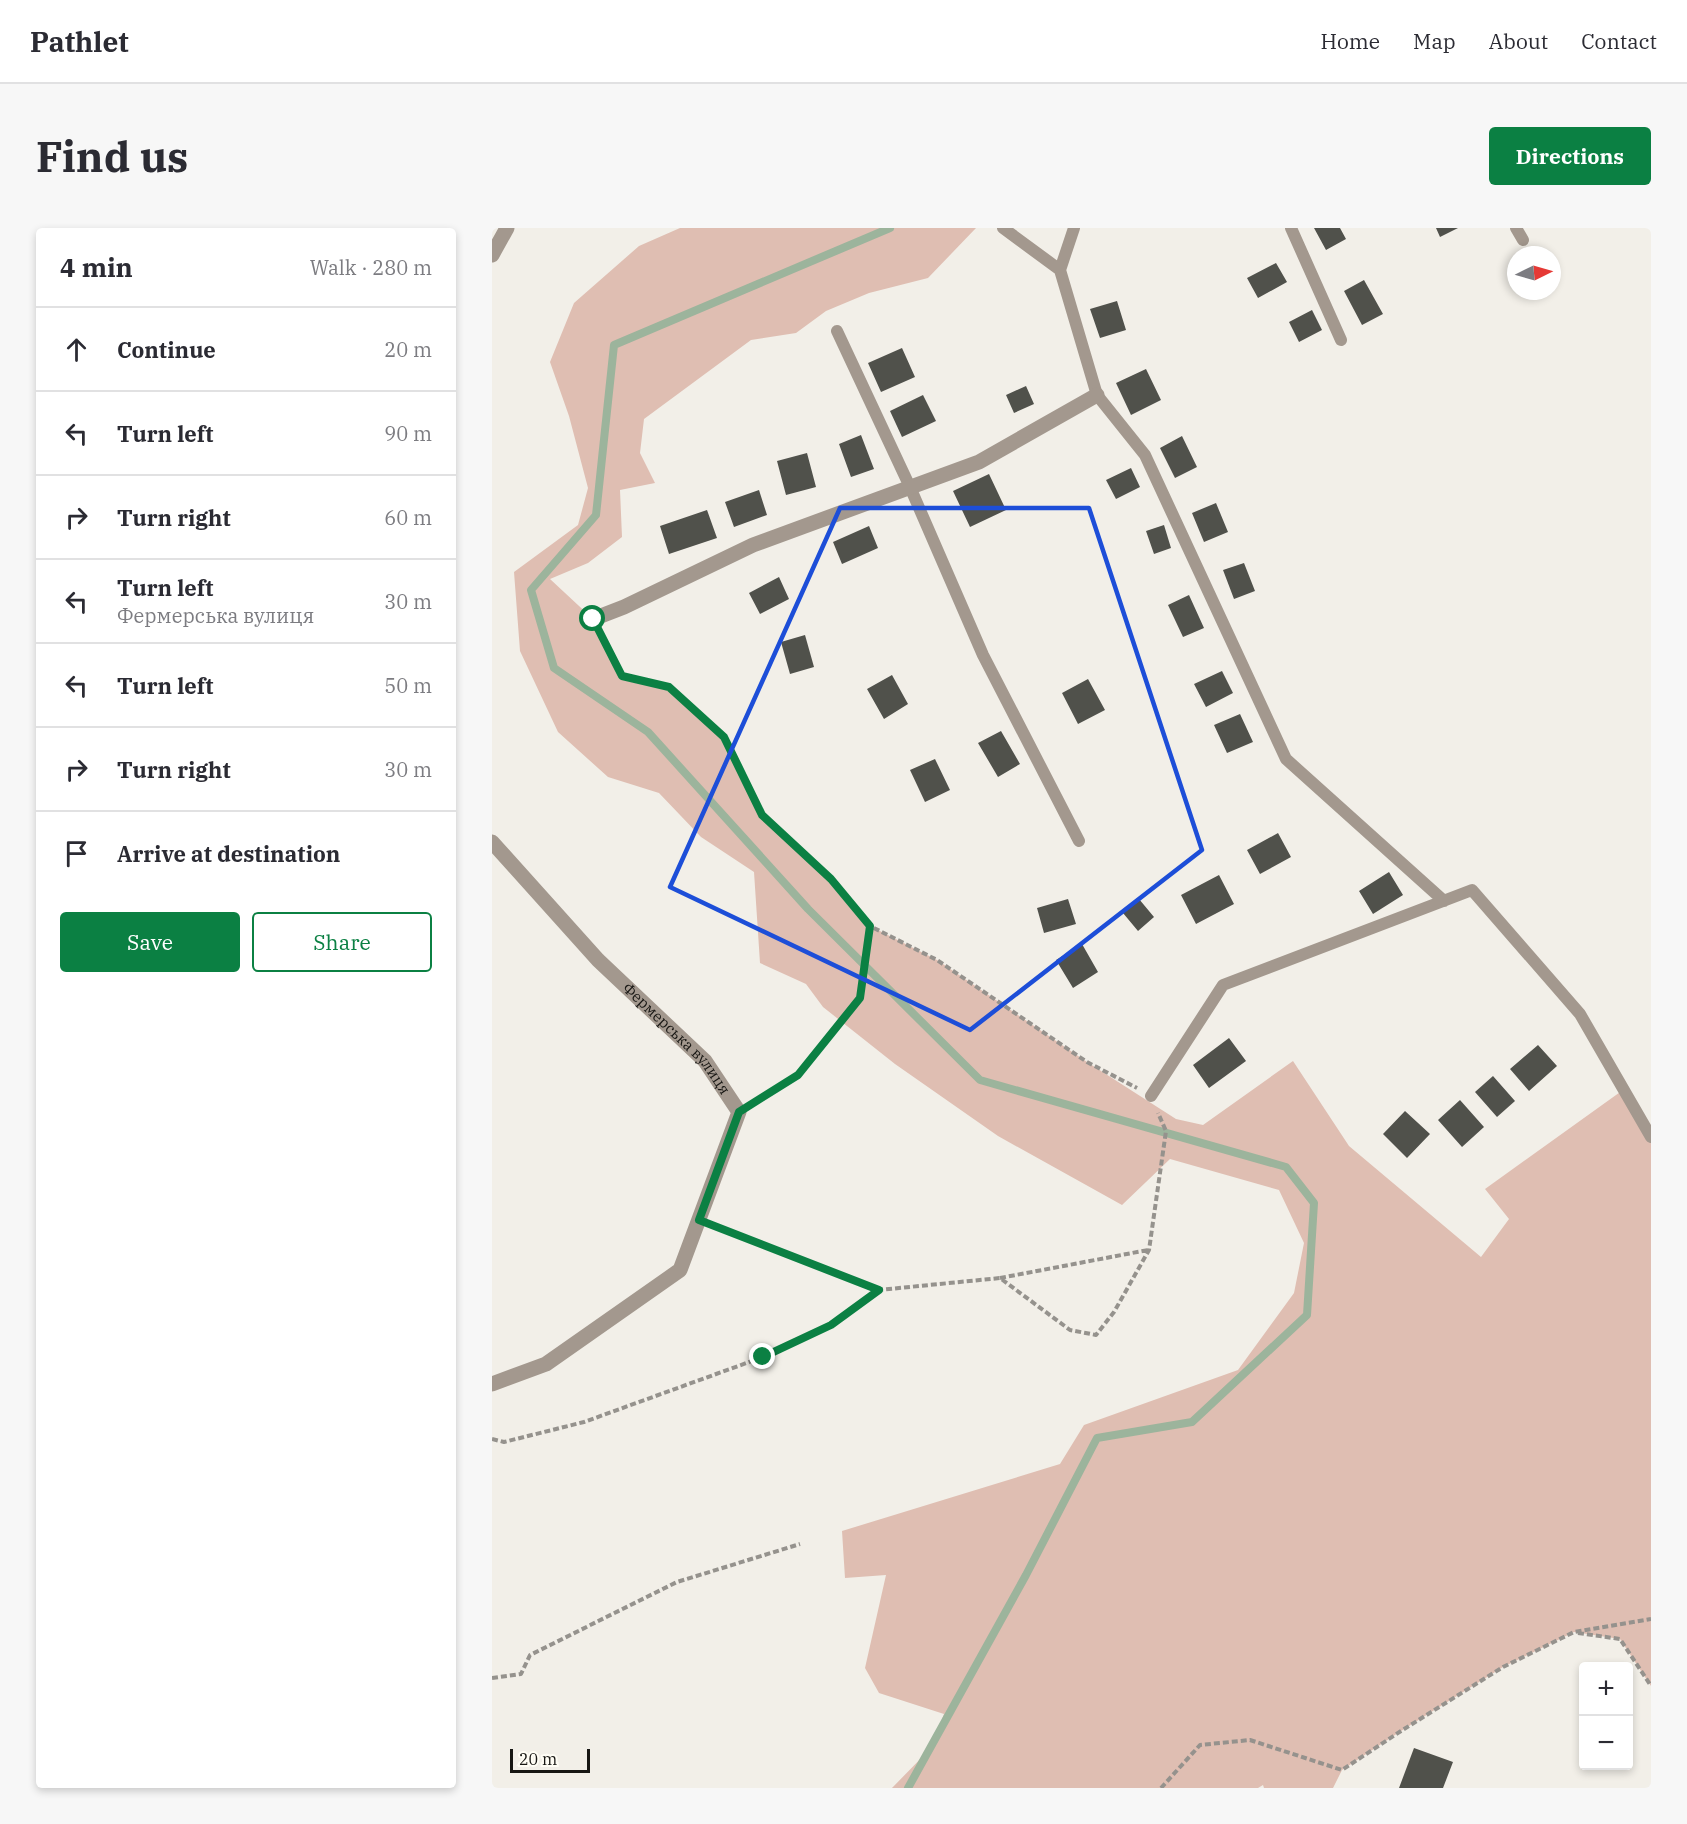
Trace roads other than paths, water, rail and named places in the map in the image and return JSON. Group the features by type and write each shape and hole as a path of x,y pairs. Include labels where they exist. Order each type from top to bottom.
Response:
{"street":[{"path":"492,255 507,228"},
{"path":"593,619 624,607 753,545 979,462 1097,395"},
{"name":"Фермерська вулиця","path":"492,842 598,960 705,1061 739,1112 680,1270 546,1364 492,1384"}],"lane":[{"path":"1003,228 1060,270"},
{"path":"1074,228 1060,270 1097,395 1145,455 1286,759 1444,901"},
{"path":"1291,228 1341,340"},
{"path":"1516,228 1523,240"},
{"path":"837,331 910,487 983,655 1079,841"},
{"path":"1151,1096 1223,985 1472,890 1580,1014 1651,1137"}],"waterway":[{"path":"890,228 614,345 596,515 531,590 554,668 648,732 808,909 980,1080 1286,1167 1314,1203 1307,1315 1192,1422 1097,1438 1026,1575 908,1788"}]}
